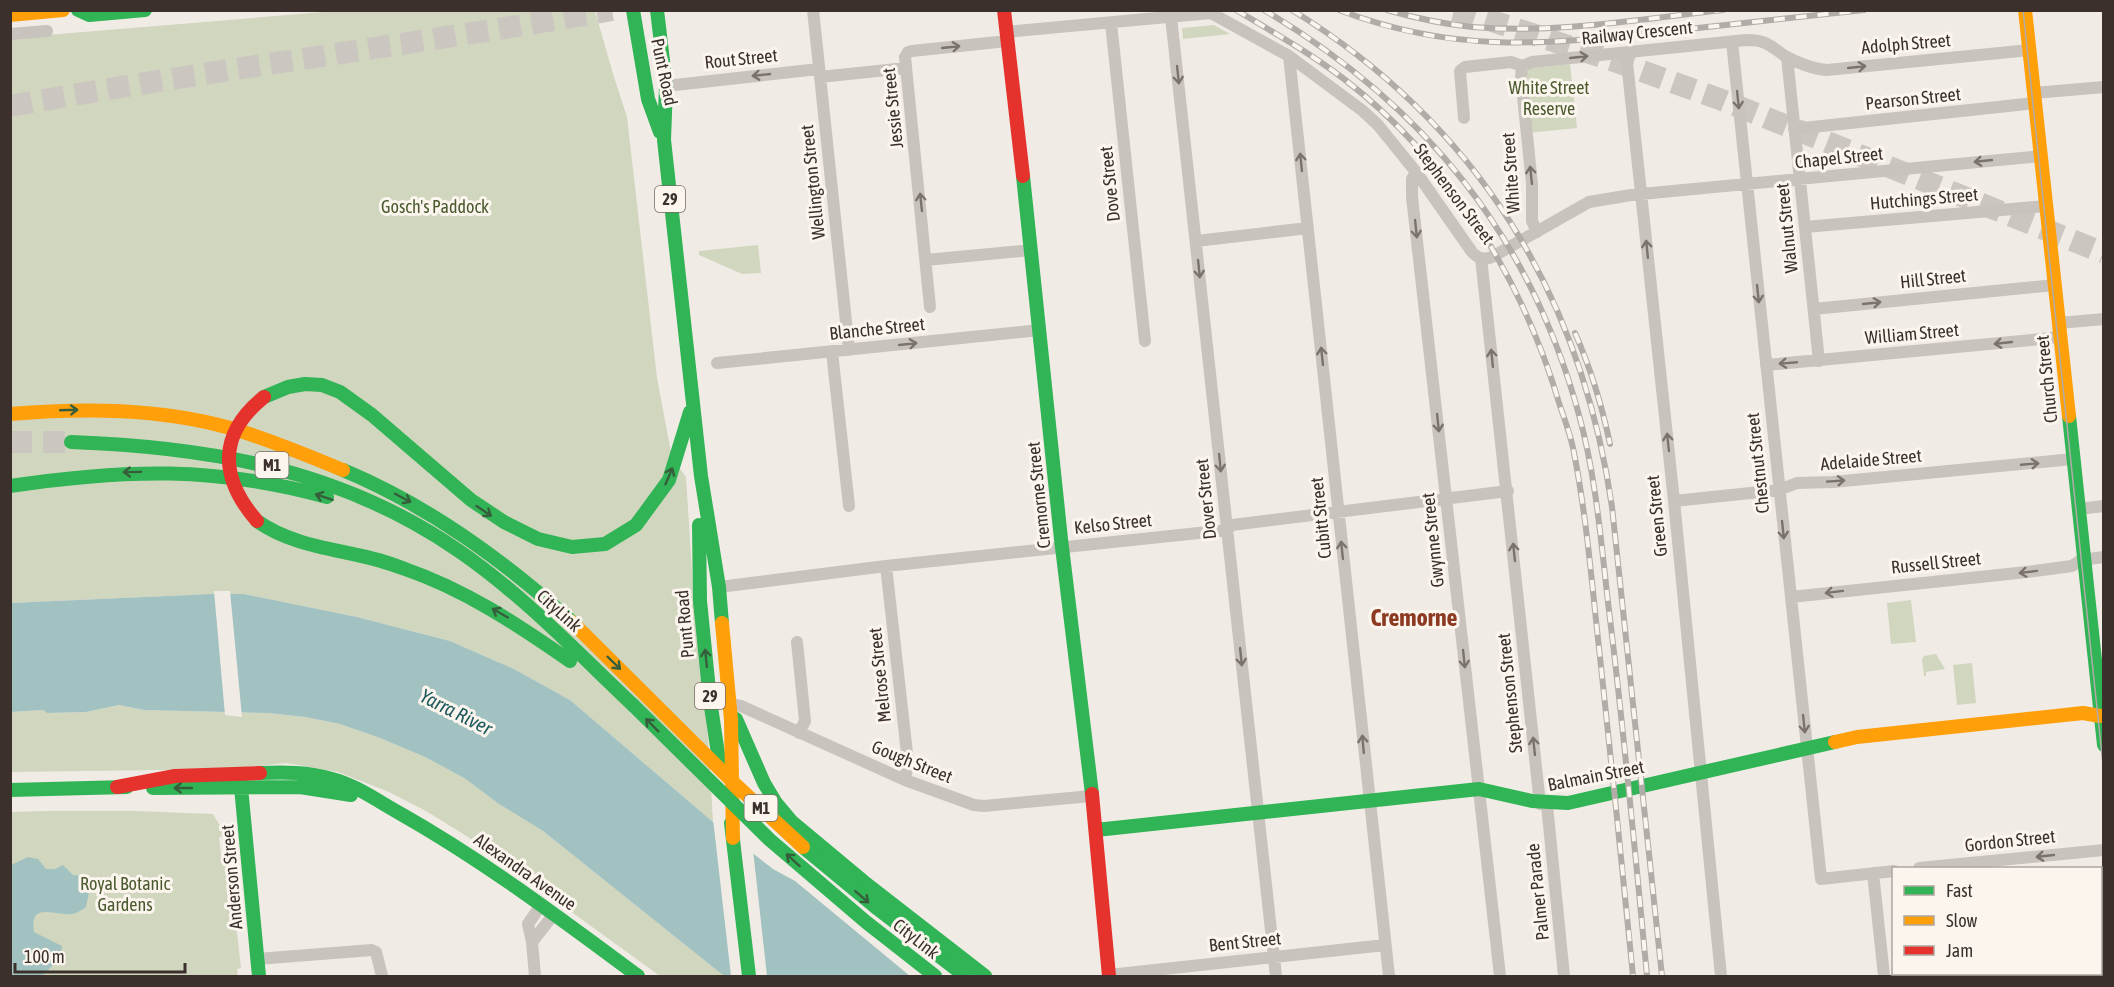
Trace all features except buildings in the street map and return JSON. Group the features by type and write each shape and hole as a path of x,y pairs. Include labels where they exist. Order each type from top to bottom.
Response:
{"main road":[{"path":"10,15 63,10"},
{"path":"78,10 89,15 145,10"},
{"name":"Punt Road","path":"633,10 648,99 664,141"},
{"name":"Punt Road","path":"657,10 666,86 664,141 701,476 719,587 730,704 732,821"},
{"name":"Cremorne Street","path":"1004,10 1062,548 1096,830 1109,976"},
{"name":"Church Street","path":"2027,11 2078,509 2102,715 2103,745"},
{"path":"633,705 504,616 423,575 379,561 279,536 269,531 247,511 236,494 230,475 228,455 232,435 238,424 251,407 264,397 279,389 299,384 324,385 337,390 360,406 460,494 503,523 542,541 574,547 598,545 618,538 637,525 664,489 693,400"},
{"name":"M1","path":"10,414 79,409 154,414 219,426 286,447 376,483 448,523 506,563 535,587 795,839 871,905 965,976"},
{"name":"CityLink","path":"70,442 188,449 277,467 342,488 379,504 429,532 494,578 559,635 770,840 866,922 935,976"},
{"path":"10,486 68,477 132,472 226,476 318,494 381,516 457,550"},
{"name":"Punt Road","path":"701,476 698,572 700,601 714,726 732,821 749,976"},
{"path":"730,704 764,783 792,822 864,882 985,976"},
{"name":"Balmain Street","path":"1096,830 1479,789 1544,804 1568,803 1874,735 2084,713 2102,715"},
{"name":"Alexandra Avenue","path":"117,787 175,776 293,772 317,774 344,784 386,805 444,838 554,914 638,976"},
{"name":"Anderson Street","path":"240,774 259,976"},
{"name":"Alexandra Avenue","path":"10,790 117,787 312,788 342,793 386,805"}],"street":[{"name":"Wellington Street","path":"813,10 849,350"},
{"name":"Stephenson Street","path":"1007,37 1111,22 1211,13 1289,56 1363,111 1378,125 1416,172 1472,252 1481,258 1544,804"},
{"name":"Dover Street","path":"1171,17 1275,976"},
{"name":"Dove Street","path":"1111,22 1145,341"},
{"path":"10,34 47,31"},
{"name":"Jessie Street","path":"930,307 905,57 908,52 1007,37"},
{"name":"Railway Crescent","path":"1522,66 1532,62 1746,40 1766,42 1787,57"},
{"name":"Chestnut Street","path":"1732,42 1821,879 1873,873"},
{"name":"Adolph Street","path":"1787,57 1827,70 2030,50"},
{"name":"Green Street","path":"1626,53 1674,501 1721,976"},
{"name":"Cubitt Street","path":"1289,56 1389,976"},
{"name":"Walnut Street","path":"1787,57 1819,361"},
{"path":"1464,118 1460,71 1465,67 1511,62 1522,66"},
{"name":"White Street","path":"1522,66 1521,78 1532,184 1532,221 1538,232"},
{"name":"Rout Street","path":"666,86 906,68"},
{"name":"Pearson Street","path":"1794,129 2103,87"},
{"name":"Chapel Street","path":"1481,258 1492,257 1589,202 1631,195 2041,156"},
{"name":"Gwynne Street","path":"1416,172 1412,179 1412,197 1500,976"},
{"name":"Hutchings Street","path":"1805,227 2046,206"},
{"path":"1196,241 1308,228"},
{"path":"926,260 1031,250"},
{"name":"Hill Street","path":"1814,309 2055,285"},
{"name":"William Street","path":"1766,365 2052,338 2059,328 2103,319"},
{"name":"Blanche Street","path":"717,363 1040,330"},
{"path":"832,352 849,506"},
{"name":"Adelaide Street","path":"1674,501 1779,490 1797,483 1833,482 2073,459"},
{"name":"Kelso Street","path":"719,587 886,566 1227,530 1233,525 1508,491"},
{"path":"2078,509 2103,506"},
{"name":"Russell Street","path":"1791,597 2027,572 2072,566 2084,560 2103,557"},
{"name":"Melrose Street","path":"886,566 908,762 905,780"},
{"path":"797,642 805,721 799,733"},
{"name":"Gough Street","path":"730,704 741,706 905,780 974,806 1091,796"},
{"name":"Palmer Parade","path":"1544,804 1564,976"},
{"name":"Gordon Street","path":"1929,867 2103,850"},
{"path":"1884,976 1873,873 1892,871"},
{"path":"535,976 528,924 541,905"},
{"path":"532,942 554,914"},
{"name":"Bent Street","path":"1109,976 1385,945"},
{"path":"257,959 372,950 376,952 382,976"}],"green space":[{"name":"Gosch's Paddock","path":"336,11 595,11 627,117 657,378 672,458 686,477 694,603 708,737 713,822 570,700 512,668 450,641 357,617 244,594 11,603 11,38"},
{"path":"1214,25 1230,34 1183,39 1182,28"},
{"name":"White Street Reserve","path":"1570,64 1577,128 1528,133 1521,69"},
{"path":"758,245 761,273 742,274 699,255 699,251"},
{"path":"1911,600 1916,642 1891,644 1887,603"},
{"path":"1936,654 1945,669 1926,672 1924,676 1922,659 1924,656"},
{"path":"1972,663 1976,703 1957,705 1953,665"},
{"path":"119,705 144,710 268,713 305,717 340,724 425,757 464,778 499,804 543,831 724,976 660,976 468,837 426,811 389,792 338,772 286,763 231,769 11,772 11,712 43,710 47,713 86,712"},
{"name":"Royal Botanic Gardens","path":"10,812 213,814 226,836 219,837 222,863 229,863 241,968 237,969 238,976 11,976"}],"water":[{"name":"Yarra River","path":"244,594 357,617 450,641 512,668 570,700 713,822 773,869 795,881 910,976 724,976 543,831 499,804 464,778 425,757 340,724 268,713 144,710 119,705 86,712 47,713 43,710 11,712 11,603"},
{"path":"28,857 38,859 46,869 55,869 63,865 73,875 87,876 90,887 86,907 79,911 72,914 44,912 35,916 34,932 62,946 61,957 42,976 11,976 11,865"}],"pier":[{"path":"214,591 230,591 242,717 225,715"},
{"path":"713,819 753,850 767,976 731,976"},
{"path":"788,873 797,879 913,976 895,962"}],"tunnel":[{"path":"10,106 612,10"},
{"path":"1454,10 1614,61 1722,100 2104,253"},
{"path":"10,442 71,442"}],"tram line":[{"path":"2023,10 2104,774"}],"railway":[{"path":"1236,10 1344,79 1382,111 1417,146 1478,225 1503,268 1544,359 1570,438 1582,500 1633,976"},
{"path":"1264,10 1321,47 1374,88 1421,132 1463,181 1500,233 1532,289 1558,350 1579,415 1595,494 1621,714 1647,976"},
{"path":"1292,10 1358,55 1416,106 1466,161 1510,221 1546,286 1575,356 1597,429 1612,507 1662,976"},
{"path":"1339,10 1423,34 1463,40 1503,42 1583,40 1864,10"},
{"path":"1387,10 1450,24 1503,29 1566,27 1723,10"},
{"path":"1575,333 1596,388 1610,444"}],"traffic: fast":[{"path":"78,10 89,15 145,10"},
{"path":"633,10 648,99 660,132"},
{"path":"657,10 666,86 664,140 701,476 719,587 722,623"},
{"path":"1023,176 1061,539 1092,794"},
{"path":"264,397 288,387 305,384 322,385 340,392 372,415 471,500 504,522 538,539 572,547 605,544 636,525 669,480 690,412"},
{"path":"2069,416 2104,745"},
{"path":"71,442 123,445 224,457 322,482 369,500 414,523 483,568 549,625 633,705"},
{"path":"343,470 405,500 464,536 519,577 572,622"},
{"path":"10,486 92,476 208,475 286,487 327,497"},
{"path":"257,521 292,539 381,561 449,587 511,622 570,661"},
{"path":"699,525 700,601 710,700 720,767"},
{"path":"633,705 770,840 866,922 935,976"},
{"path":"736,719 764,783 776,803 792,822 864,882 985,976"},
{"path":"1096,830 1479,789 1532,801 1568,803 1835,742"},
{"path":"260,773 314,775 341,782 359,790 432,832 492,871 638,976"},
{"path":"240,777 259,976"},
{"path":"10,790 127,787"},
{"path":"153,788 300,787 351,795"},
{"path":"731,823 749,976"},
{"path":"803,847 965,976"}],"traffic: slow":[{"path":"10,15 63,10"},
{"path":"2025,10 2069,416"},
{"path":"10,414 121,411 203,421 245,432 343,470"},
{"path":"572,622 737,786 803,847"},
{"path":"722,623 731,720 733,838"},
{"path":"1835,742 1857,737 2083,713 2100,716"}],"traffic: jam":[{"path":"1004,10 1023,176"},
{"path":"257,521 236,488 230,472 229,456 238,426 249,411 264,397"},
{"path":"117,787 175,776 260,773"},
{"path":"1092,794 1109,976"}],"district":[{"name":"Cremorne","path":"1414,618"}]}
